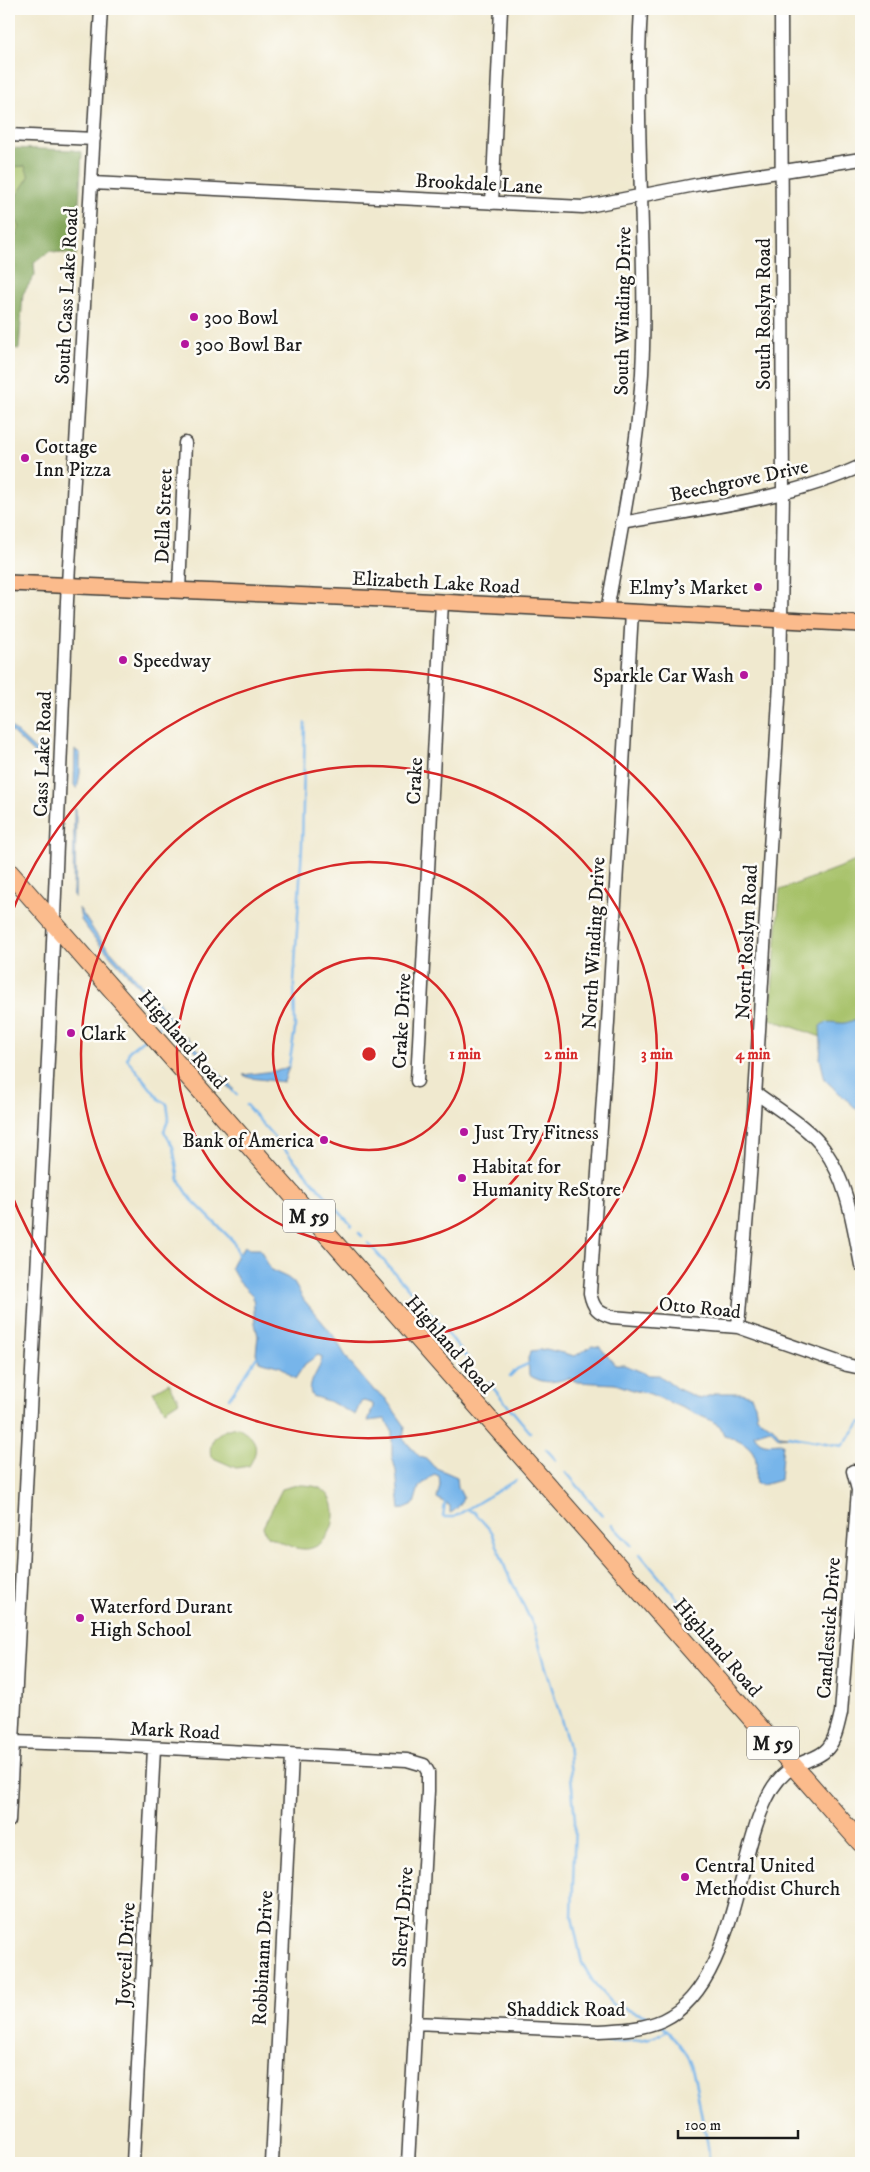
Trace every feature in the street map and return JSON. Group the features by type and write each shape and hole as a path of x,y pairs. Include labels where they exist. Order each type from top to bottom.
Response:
{"highway":[{"name":"Highland Road","path":"9,872 861,1843"}],"main road":[{"name":"Elizabeth Lake Road","path":"9,583 442,602 861,624"}],"street":[{"name":"South Cass Lake Road","path":"68,586 101,9"},
{"path":"492,203 501,9"},
{"name":"South Winding Drive","path":"607,611 641,396 644,294 639,155 641,9"},
{"name":"South Roslyn Road","path":"781,9 783,494 781,620"},
{"path":"9,134 94,139"},
{"name":"Brookdale Lane","path":"92,183 583,206 781,170 861,158"},
{"name":"Della Street","path":"179,591 185,443"},
{"name":"Beechgrove Drive","path":"622,524 783,494 837,478 861,466"},
{"name":"Cass Lake Road","path":"9,1821 54,924 68,586"},
{"name":"Crake","path":"422,962 442,602"},
{"name":"North Winding Drive","path":"592,1305 590,1293 632,612"},
{"name":"North Roslyn Road","path":"738,1327 756,1093 780,683 781,620"},
{"name":"Crake Drive","path":"416,1081 422,962"},
{"path":"756,1093 798,1124 824,1147 841,1179 846,1194 861,1265"},
{"name":"Otto Road","path":"592,1305 601,1314 612,1317 738,1327 847,1365 861,1368"},
{"name":"Candlestick Drive","path":"794,1766 814,1758 828,1749 837,1729 841,1713 858,1490 853,1471"},
{"name":"Mark Road","path":"13,1742 335,1758"},
{"name":"Joyceil Drive","path":"133,2163 154,1748"},
{"name":"Robbinann Drive","path":"272,2163 292,1756"},
{"name":"Sheryl Drive","path":"335,1758 407,1760 424,1765 428,1772 408,2163"},
{"name":"Shaddick Road","path":"415,2023 600,2031 629,2029 664,2019 678,2010 692,1997 715,1960 768,1797 777,1782 794,1766"}],"green space":[{"path":"9,148 82,152 76,255 50,251 34,263 35,275 23,294 19,349 12,348 9,345 9,238 16,236 20,227 11,211 17,195 29,177 25,166 9,167"},
{"path":"25,166 29,177 17,195 20,227 16,236 9,238 9,167"},
{"path":"861,859 861,1051 770,1019 780,890"},
{"path":"169,1383 179,1401 165,1410 153,1392"},
{"path":"238,1427 253,1439 256,1448 249,1466 236,1468 211,1457 210,1450 213,1440 221,1432"},
{"path":"297,1485 310,1485 326,1493 332,1501 334,1512 329,1533 323,1541 314,1547 304,1549 290,1546 267,1536 263,1527 282,1489"}],"water":[{"path":"9,725 43,757 43,762 9,729"},
{"path":"75,750 80,753 80,773 77,789 74,785"},
{"path":"74,809 76,809 75,898 73,895"},
{"path":"79,908 98,937 162,1007 171,1021 95,939 81,920"},
{"path":"861,1016 861,1113 825,1080 820,1058 820,1026 829,1022 847,1023"},
{"path":"186,1036 233,1088 233,1092 187,1041"},
{"path":"289,1066 284,1082 250,1078 243,1075 281,1070"},
{"path":"245,1246 249,1249 260,1249 271,1270 294,1283 304,1300 333,1335 350,1363 372,1389 385,1398 405,1426 403,1439 420,1457 427,1459 434,1467 457,1477 458,1487 463,1497 460,1504 454,1510 450,1513 450,1506 437,1498 440,1485 439,1476 434,1474 419,1487 414,1504 400,1510 396,1471 392,1456 392,1431 385,1419 368,1421 373,1404 361,1402 355,1415 331,1402 312,1396 310,1387 322,1357 318,1355 305,1364 295,1379 281,1367 259,1361 256,1353 258,1336 253,1296 239,1282 231,1268 234,1260"},
{"path":"592,1346 600,1347 615,1365 625,1365 649,1375 659,1375 676,1388 700,1399 717,1393 742,1393 751,1396 755,1404 757,1417 773,1427 779,1435 788,1436 778,1437 770,1429 754,1434 763,1443 783,1443 780,1480 763,1485 756,1484 755,1455 744,1443 724,1435 720,1426 710,1420 648,1393 615,1384 577,1382 569,1378 553,1382 544,1381 529,1375 528,1358 531,1351 546,1349 575,1356"}],"waterway":[{"path":"289,1066 295,1029 294,982 302,846 305,723"},
{"path":"155,1030 168,1020"},
{"path":"145,1038 129,1051 127,1059 160,1100 167,1104 169,1118 164,1131 173,1147 179,1180 191,1199 234,1242 238,1255"},
{"path":"233,1091 237,1095"},
{"path":"246,1105 352,1226"},
{"path":"359,1233 362,1236"},
{"path":"368,1243 470,1361"},
{"path":"229,1398 257,1357"},
{"path":"510,1376 517,1369 528,1364"},
{"path":"489,1383 530,1432"},
{"path":"788,1436 842,1446 861,1422"},
{"path":"546,1449 556,1460"},
{"path":"566,1472 602,1515"},
{"path":"445,1503 443,1517 454,1517 516,1480"},
{"path":"467,1510 474,1512 492,1532 506,1570 534,1627 568,1743 575,1820 572,1917 582,1963 595,1985 613,2005 655,2019"},
{"path":"612,1525 631,1545"},
{"path":"640,1554 695,1620 704,1634"},
{"path":"661,2025 673,2036 692,2067 708,2146 709,2163"},
{"path":"588,2041 640,2040 667,2031"}],"place":[{"name":"300 Bowl","path":"194,317"},
{"name":"300 Bowl Bar","path":"185,344"},
{"name":"Cottage Inn Pizza","path":"25,458"},
{"name":"Elmy's Market","path":"758,587"},
{"name":"Speedway","path":"123,660"},
{"name":"Sparkle Car Wash","path":"744,675"},
{"name":"Clark","path":"71,1033"},
{"name":"Just Try Fitness","path":"464,1132"},
{"name":"Bank of America","path":"324,1140"},
{"name":"Habitat for Humanity ReStore","path":"462,1178"},
{"name":"Waterford Durant High School","path":"80,1618"},
{"name":"Central United Methodist Church","path":"685,1877"}]}
